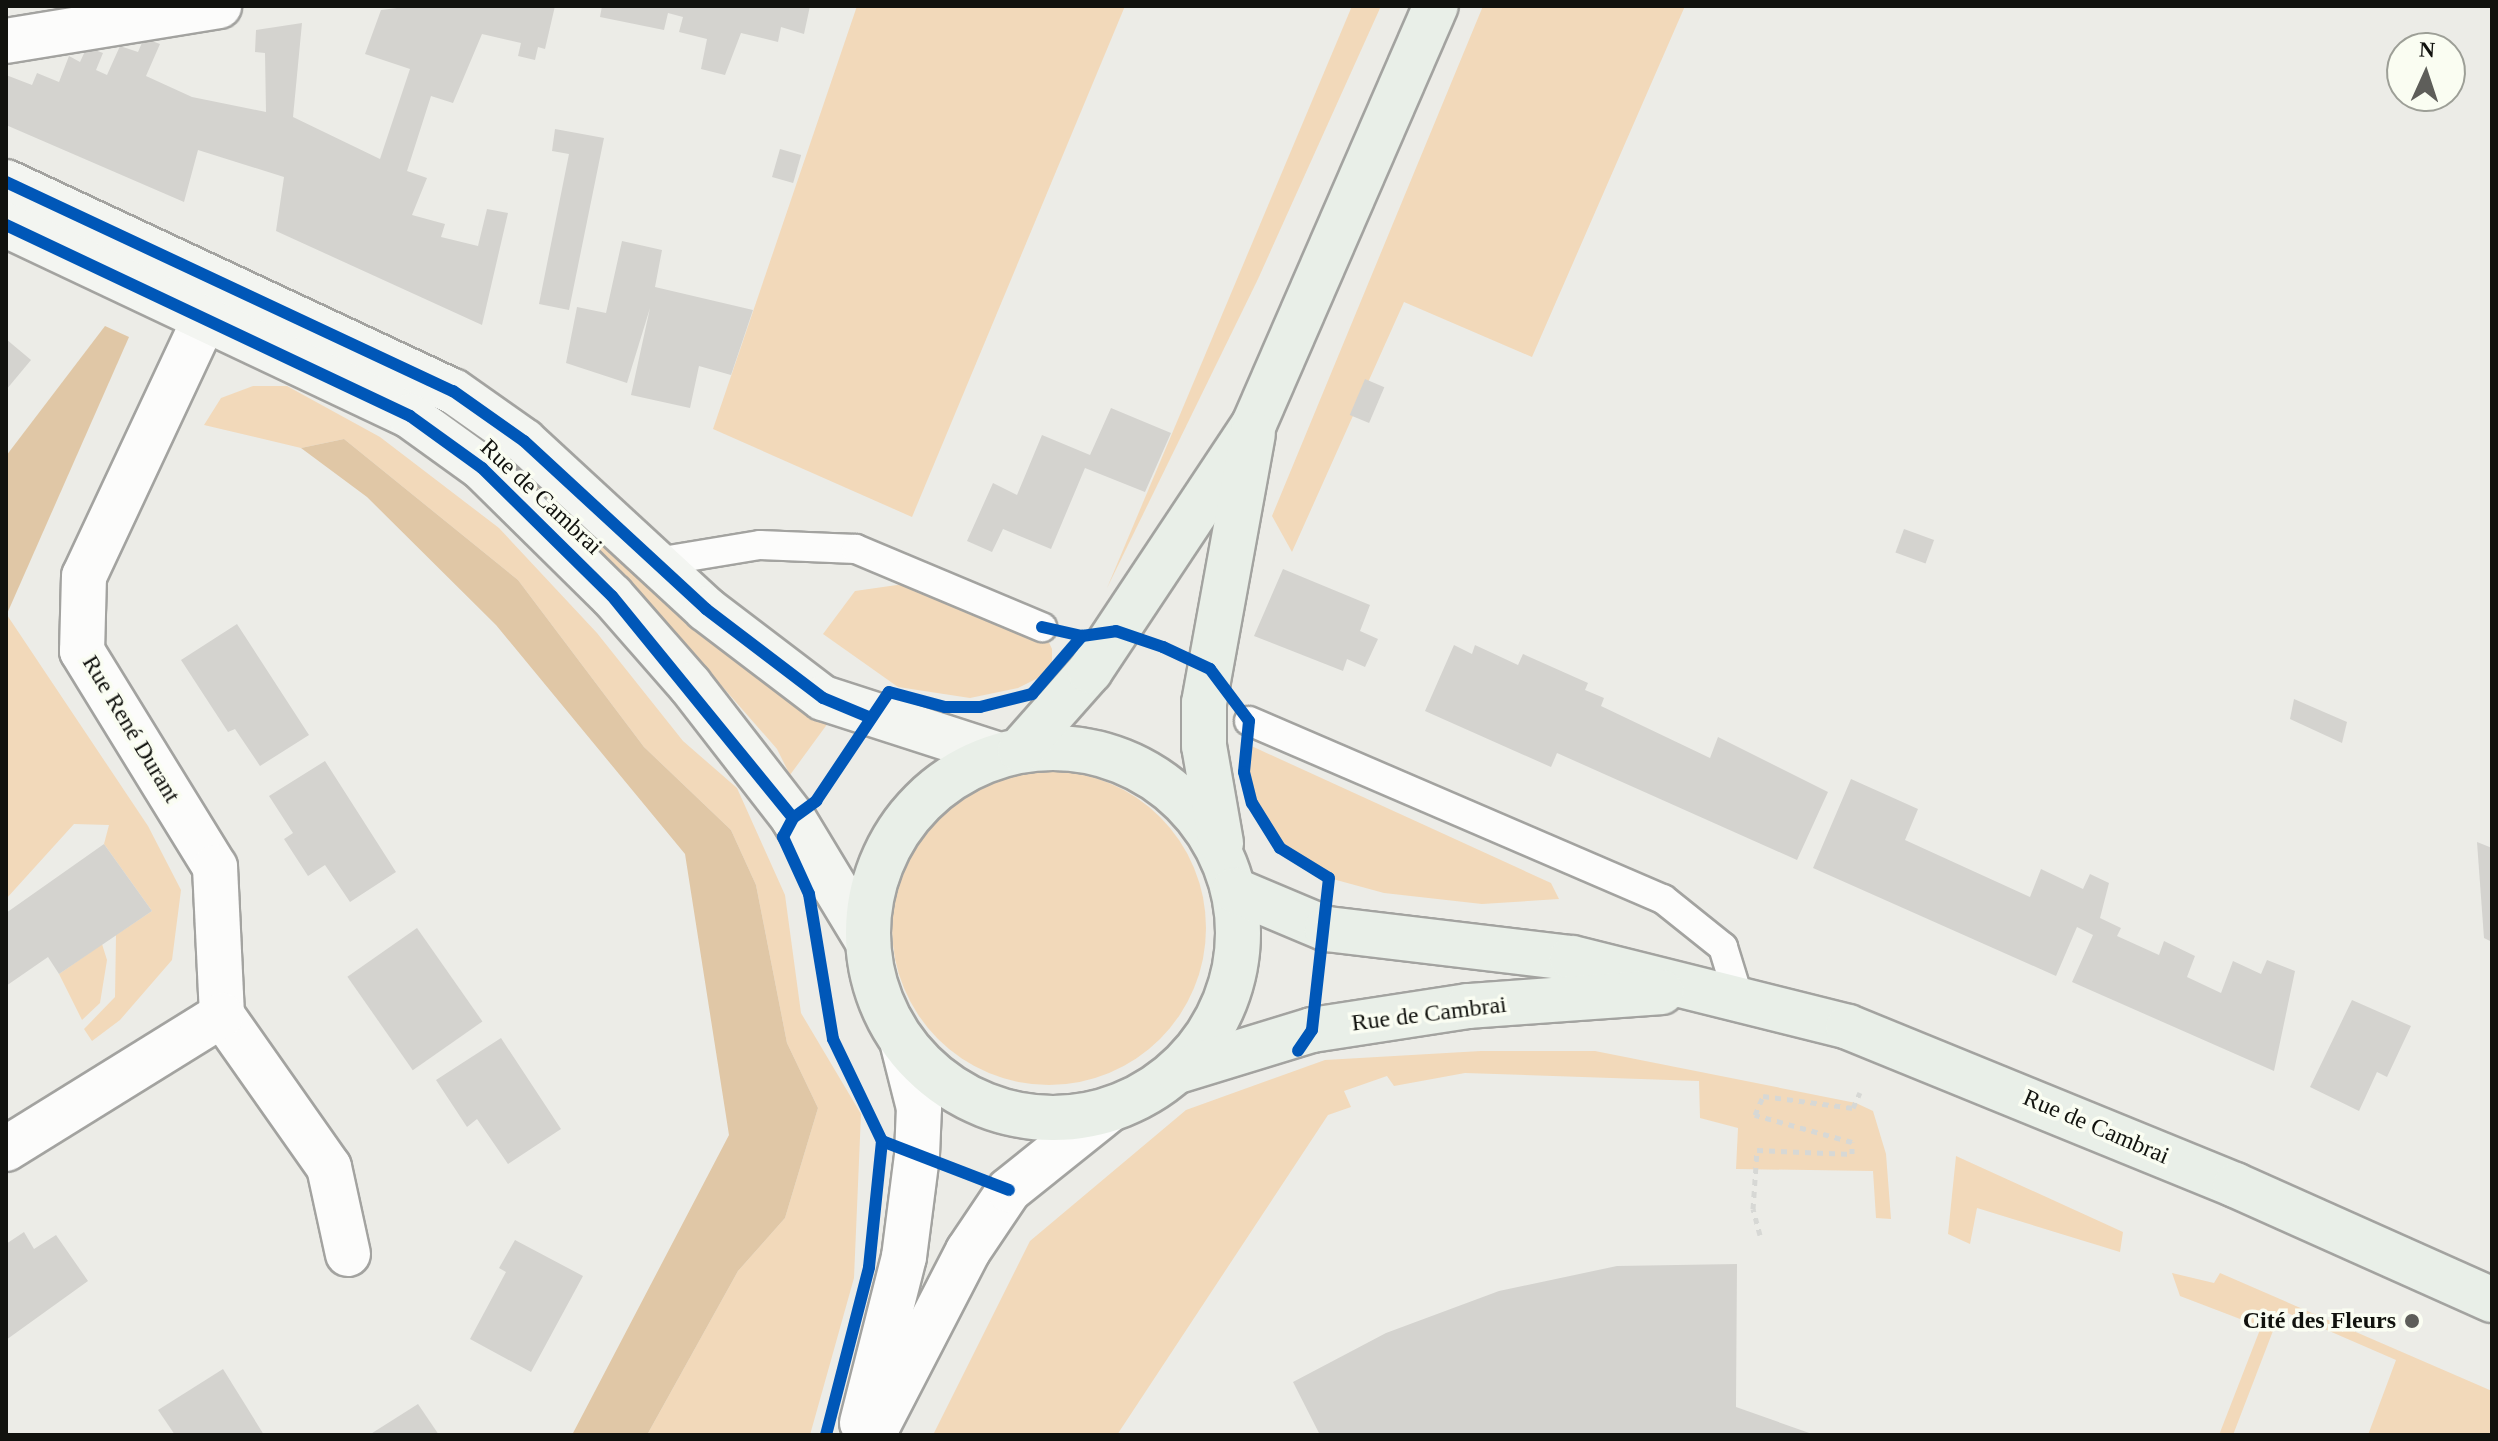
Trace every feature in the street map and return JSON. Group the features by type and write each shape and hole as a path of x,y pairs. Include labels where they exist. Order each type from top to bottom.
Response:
{"main road":[{"path":"1254,424 1204,703 1204,746 1239,934 1231,990 1205,1039 1176,1072 1109,1110 1058,1117 995,1109 959,1093 902,1041 874,982 868,942 877,873 892,841 937,788 1010,753 1090,671 1254,424 1436,6"},
{"name":"Rue de Cambrai","path":"6,182 453,391 524,441 706,609 823,698 1010,753"},
{"name":"Rue de Cambrai","path":"6,225 206,316 410,416 482,468 612,596 690,685 793,818 868,942"},
{"path":"1010,753 1069,749 1117,759 1161,781 1197,815 1229,873"},
{"name":"Rue de Cambrai","path":"1229,873 1327,929 1572,958 1848,1027 1964,1071 2492,1300"},
{"name":"Rue de Cambrai","path":"1176,1072 1265,1039 1312,1030 1468,1006 1688,989"}],"street":[{"path":"6,41 219,6"},
{"name":"Rue René Durant","path":"206,316 84,576 82,651 215,867 222,1015"},
{"path":"6,1149 222,1015 329,1167 348,1254"},
{"path":"859,1435 904,1257 917,1155 919,1108 902,1041"},
{"path":"873,1435 968,1251 1009,1190 1109,1110"}],"lane":[{"path":"657,562 760,545 856,549 1042,627"},
{"path":"1249,721 1663,899 1723,947 1739,999"}],"path":[{"path":"1760,1235 1753,1209 1757,1150 1852,1154 1852,1142 1755,1115 1763,1096 1853,1108 1860,1092"}],"shaded area":[{"path":"857,6 1125,6 912,517 713,429"},
{"path":"1352,6 1381,6 1258,279 1107,588"},
{"path":"1483,6 1685,6 1532,357 1404,302 1292,552 1272,516"},
{"path":"105,326 129,337 6,616 6,456"},
{"path":"330,345 487,434 770,681 828,723 790,775 777,749 659,614 558,508 481,444"},
{"path":"253,386 287,386 380,437 499,528 597,633 683,741 737,788 785,895 801,1013 861,1114 854,1278 810,1435 647,1435 738,1271 785,1218 818,1108 787,1043 756,885 731,830 644,747 518,580 344,439 301,448 204,425 221,398"},
{"path":"344,439 518,580 644,747 731,830 756,885 787,1043 818,1108 785,1218 738,1271 647,1435 572,1435 729,1135 685,854 496,625 367,497 301,448"},
{"path":"897,585 952,588 1042,627 1052,649 1052,671 1018,688 970,698 898,687 823,634 855,591"},
{"path":"7,615 148,826 181,890 172,960 120,1020 92,1041 84,1029 115,997 116,935 152,911 104,844 109,825 74,824 6,899"},
{"path":"1247,744 1551,883 1559,899 1482,904 1384,893 1329,878 1280,848 1252,803 1244,772"},
{"path":"1049,771 1080,774 1109,783 1136,797 1160,817 1180,841 1194,868 1203,897 1206,928 1203,959 1194,988 1180,1015 1160,1039 1136,1059 1109,1073 1080,1082 1049,1085 1018,1082 989,1073 962,1059 938,1039 918,1015 904,988 895,959 892,928 895,897 904,868 918,841 938,817 962,797 989,783 1018,774"},
{"path":"102,944 107,960 100,1003 82,1020 59,974"},
{"path":"1481,1051 1595,1051 1856,1103 1873,1111 1886,1154 1891,1219 1876,1218 1873,1171 1736,1169 1738,1128 1700,1118 1699,1081 1465,1073 1394,1086 1387,1076 1344,1091 1351,1107 1328,1115 1117,1435 933,1435 1030,1241 1186,1110 1325,1060"},
{"path":"1956,1156 2123,1232 2120,1252 1977,1208 1970,1244 1948,1234"},
{"path":"2172,1273 2214,1283 2220,1273 2492,1391 2492,1435 2368,1435 2396,1360 2281,1310 2233,1435 2219,1435 2261,1327 2180,1296"}],"building":[{"path":"413,6 555,6 545,49 538,47 535,60 518,56 521,43 482,34 453,103 431,96 407,171 427,178 412,215 445,224 441,237 478,246 487,209 508,213 482,325 276,231 284,177 198,150 184,202 6,125 6,75 32,85 37,73 59,82 69,56 80,62 87,47 103,53 96,70 107,75 120,46 138,52 144,38 160,44 146,76 192,97 266,112 265,53 255,52 256,30 302,23 293,117 380,159 410,69 365,54 381,10"},
{"path":"602,6 810,6 804,34 781,27 778,42 741,33 725,75 701,69 707,39 679,32 683,17 668,13 664,30 600,17"},
{"path":"555,129 604,138 569,310 539,304 569,154 552,151"},
{"path":"780,149 801,155 793,183 772,177"},
{"path":"622,241 662,250 655,287 753,310 731,375 699,366 690,408 631,395 650,308 627,383 566,363 577,307 606,313"},
{"path":"6,339 31,360 6,390"},
{"path":"1365,379 1384,387 1369,423 1350,415"},
{"path":"1111,408 1171,433 1145,492 1085,468 1051,549 1003,529 992,552 967,541 993,483 1017,495 1042,435 1090,455"},
{"path":"1904,529 1934,540 1926,563 1895,552"},
{"path":"1283,569 1370,605 1360,631 1378,639 1365,667 1347,659 1343,671 1254,636"},
{"path":"237,624 309,735 260,766 235,729 228,732 181,660"},
{"path":"1454,645 1472,654 1475,645 1518,665 1523,654 1588,683 1585,690 1604,698 1601,706 1710,758 1718,737 1828,792 1797,860 1557,753 1551,767 1425,711"},
{"path":"2294,699 2347,722 2342,743 2290,719"},
{"path":"325,761 396,872 350,902 325,865 308,876 284,839 293,833 269,796"},
{"path":"1851,779 1918,809 1905,840 2030,897 2041,869 2083,889 2090,874 2109,883 2100,918 2121,928 2117,936 2159,955 2164,941 2195,956 2187,977 2221,993 2233,961 2261,974 2267,960 2295,971 2274,1071 2072,982 2093,935 2077,927 2056,976 1813,868"},
{"path":"2477,842 2492,848 2492,942 2484,938"},
{"path":"104,844 152,911 59,974 48,957 6,986 6,913"},
{"path":"417,928 482,1021 413,1070 347,977"},
{"path":"2352,1000 2411,1026 2387,1077 2377,1072 2359,1111 2310,1087"},
{"path":"501,1038 561,1129 508,1164 477,1119 467,1127 436,1080"},
{"path":"24,1232 34,1249 56,1235 88,1281 6,1340 6,1244"},
{"path":"515,1240 583,1276 531,1372 470,1339 506,1272 499,1268"},
{"path":"1737,1264 1736,1407 1815,1435 1320,1435 1293,1382 1386,1333 1499,1291 1617,1266"},
{"path":"223,1369 264,1435 175,1435 158,1410"},
{"path":"418,1404 439,1435 369,1435"}],"cycle path":[{"path":"6,182 453,391 524,441 706,609 823,698 871,718"},
{"path":"6,225 410,416 482,468 612,596 793,818"},
{"path":"1042,627 1082,636 1116,631 1163,647 1210,669 1249,721 1244,772 1252,803 1280,848 1329,878 1312,1030 1298,1051"},
{"path":"826,1435 869,1267 882,1141 833,1039 809,894 783,837 793,818 816,801 889,692 945,707 980,707 1032,694 1082,636"},
{"path":"882,1141 1009,1190"}],"place":[{"name":"Cité des Fleurs","path":"2412,1321"}]}
